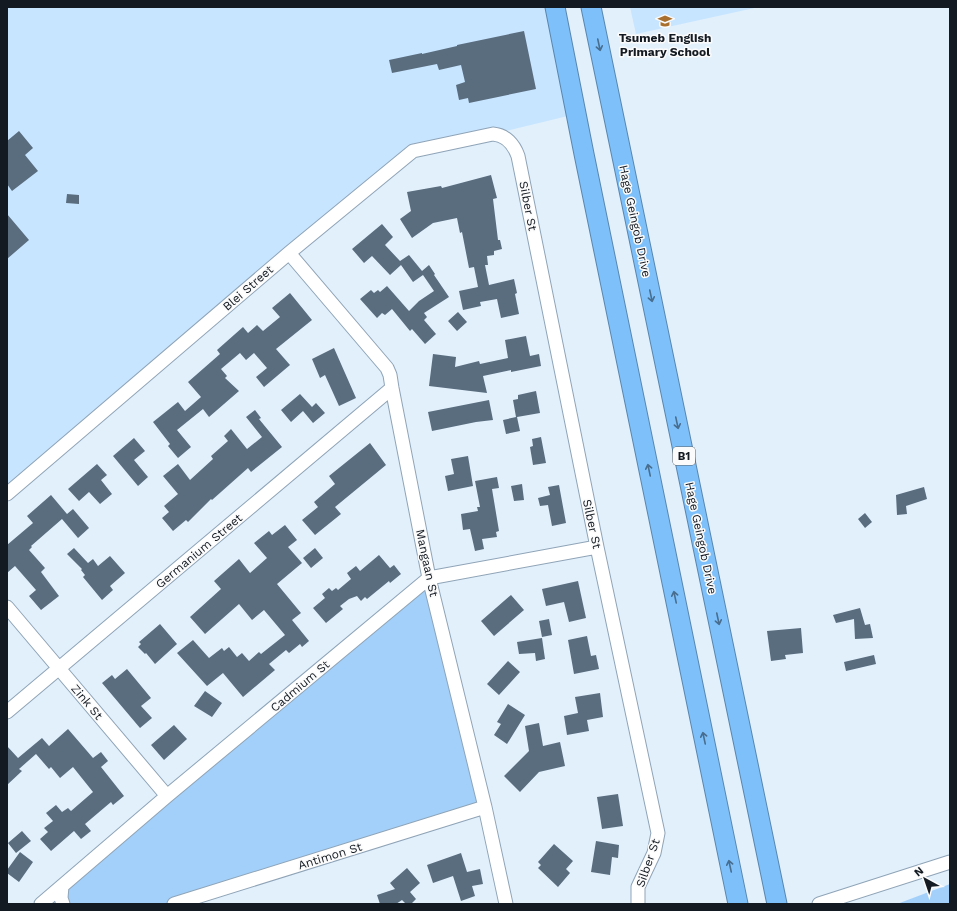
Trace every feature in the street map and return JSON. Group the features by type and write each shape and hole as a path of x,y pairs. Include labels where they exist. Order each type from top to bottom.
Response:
{"highway":[{"path":"555,7 582,148 738,904"},
{"name":"Hage Geingob Drive","path":"591,7 777,904"}],"street":[{"name":"Blei Street","path":"7,494 289,253 413,151 493,134 504,137 510,143"},
{"name":"Silber St","path":"510,143 518,156 597,547 658,833 654,853 638,887 638,904"},
{"name":"Mangaan St","path":"289,253 387,368 390,375 429,578 485,807 506,904"},
{"name":"Germanium Street","path":"7,712 392,388"},
{"name":"Cadmium St","path":"41,904 167,796 429,578 597,547"},
{"name":"Zink St","path":"7,607 167,796"},
{"name":"Antimon St","path":"174,904 485,807"},
{"path":"819,904 950,862"},
{"path":"62,886 61,898 63,904"}],"shaded area":[{"path":"7,7 555,7 576,114 407,155 7,494"},
{"name":"Tsumeb English Primary School","path":"630,7 759,7 636,34"},
{"path":"429,578 485,807 174,904 63,904 62,886"},
{"path":"950,884 950,904 897,904"}],"building":[{"path":"524,31 536,89 469,103 468,98 459,100 456,85 465,82 461,65 439,70 437,64 392,73 389,60"},
{"path":"19,131 33,148 25,155 38,171 12,191 7,184 7,141"},
{"path":"491,175 497,198 493,199 498,240 500,240 502,249 494,251 494,255 487,256 488,265 485,265 489,285 514,279 519,314 501,318 497,299 480,302 481,306 463,310 459,291 478,287 474,267 469,268 462,232 460,233 457,218 433,223 412,238 400,219 411,211 407,192 441,186 442,188"},
{"path":"67,194 79,195 79,204 66,203"},
{"path":"7,214 29,240 7,259"},
{"path":"382,224 393,237 385,245 400,261 409,255 422,271 429,265 449,297 424,313 427,317 424,320 436,334 425,344 412,329 410,331 392,309 385,315 382,313 377,318 360,299 371,290 374,293 378,290 380,292 387,286 409,311 419,301 434,291 423,275 413,282 401,265 390,275 372,256 364,263 352,249"},
{"path":"290,293 312,320 276,349 290,365 264,387 256,377 267,368 254,353 246,360 240,353 221,369 227,376 225,378 239,391 209,417 203,409 177,430 191,447 178,458 168,446 170,444 153,422 178,402 185,411 201,397 188,382 220,354 217,350 243,327 248,333 257,325 263,331 280,317 272,308"},
{"path":"458,312 467,322 457,331 448,321"},
{"path":"526,336 530,356 539,354 541,366 483,376 487,393 429,386 433,354 456,357 455,367 479,361 480,364 508,358 505,340"},
{"path":"334,348 356,398 339,406 325,375 320,378 312,359"},
{"path":"536,391 540,413 517,417 520,431 506,434 503,420 516,417 513,400 518,399 518,395"},
{"path":"300,394 312,407 316,403 325,413 313,423 303,411 291,422 281,410"},
{"path":"489,400 493,420 432,431 428,412"},
{"path":"255,410 261,418 259,419 282,447 251,472 248,468 212,500 211,499 188,522 186,520 173,531 162,518 169,512 164,506 178,494 163,476 178,464 190,480 213,459 211,456 228,441 224,436 231,429 247,449 262,437 246,417"},
{"path":"541,437 546,463 533,465 530,447 533,446 532,439"},
{"path":"134,438 145,451 134,460 148,477 138,486 113,456"},
{"path":"370,443 386,465 335,507 341,514 315,535 302,520 318,507 314,502 335,484 329,476"},
{"path":"468,456 473,486 448,491 445,476 454,474 451,459"},
{"path":"97,464 107,475 101,480 112,494 100,504 89,492 79,501 68,489"},
{"path":"497,477 499,488 492,489 499,531 496,532 497,537 482,539 484,549 475,551 470,529 463,530 461,514 478,511 477,507 480,507 475,481"},
{"path":"522,484 524,500 514,501 511,486"},
{"path":"559,485 566,523 552,526 548,505 540,506 538,498 550,495 548,487"},
{"path":"924,487 927,499 906,506 907,514 897,515 896,495"},
{"path":"51,495 67,514 73,509 89,528 78,538 62,519 31,546 32,547 29,550 45,568 41,572 59,596 41,610 29,596 36,590 15,566 7,573 7,545 33,523 27,516"},
{"path":"865,513 872,522 865,528 858,519"},
{"path":"285,525 297,540 288,547 302,563 277,584 301,613 292,620 309,641 302,647 300,644 289,653 286,650 269,664 275,670 243,697 223,673 207,686 177,653 193,640 209,658 222,648 224,651 229,647 237,657 242,653 249,661 259,652 261,654 285,635 264,610 252,620 239,604 205,634 190,617 221,589 214,581 239,559 250,573 267,558 254,543 269,531 272,535"},
{"path":"74,548 88,563 93,559 98,566 110,556 125,573 110,586 113,590 102,600 83,577 85,575 81,570 82,569 67,554"},
{"path":"315,548 323,558 311,568 303,558"},
{"path":"379,555 390,568 394,565 401,574 390,583 389,581 367,599 365,597 361,601 357,596 349,599 340,606 343,609 326,623 313,608 325,598 322,594 329,588 332,591 336,588 338,590 351,579 347,573 356,566 360,571"},
{"path":"578,581 586,618 569,622 564,602 546,606 542,589"},
{"path":"511,595 524,610 494,636 481,621"},
{"path":"860,608 865,625 870,624 873,638 855,639 854,619 836,623 833,615"},
{"path":"549,619 552,635 542,637 539,621"},
{"path":"160,624 177,644 155,664 146,653 145,654 138,647 141,644 139,642"},
{"path":"801,628 803,653 785,655 786,659 771,661 767,631"},
{"path":"587,636 591,656 596,655 599,669 574,674 568,640"},
{"path":"542,638 545,659 536,661 535,653 519,654 517,642"},
{"path":"874,655 876,664 846,671 844,662"},
{"path":"508,661 520,672 499,695 487,684"},
{"path":"127,669 151,698 141,706 152,718 140,728 102,683 112,675 115,679"},
{"path":"205,691 222,703 212,717 194,706"},
{"path":"600,693 603,717 587,720 589,731 567,735 564,716 578,713 575,697"},
{"path":"508,704 525,715 507,744 494,735 501,724 497,722"},
{"path":"539,723 543,746 560,742 565,766 539,772 520,792 504,776 529,751 525,726"},
{"path":"174,725 187,739 164,760 151,745"},
{"path":"68,729 93,758 101,752 108,761 101,767 124,796 113,805 111,802 85,824 91,831 81,839 74,831 51,851 40,839 48,832 44,828 53,821 46,813 56,805 62,812 68,808 71,811 93,792 73,767 60,778 51,767 49,769 36,754 19,769 22,771 7,785 7,746 18,758 42,738 49,746"},
{"path":"618,794 623,826 602,829 597,797"},
{"path":"22,831 31,841 16,853 8,843"},
{"path":"596,841 619,845 618,858 612,857 610,875 591,872"},
{"path":"554,844 573,861 566,869 570,873 558,887 538,868 541,865 538,862"},
{"path":"20,852 33,862 19,882 7,873 7,870"},
{"path":"461,853 467,872 480,869 483,884 472,886 475,896 461,901 453,876 433,883 427,865"},
{"path":"407,868 420,883 410,892 416,899 411,904 406,904 402,900 396,904 380,904 377,895 395,889 390,883"}],"place":[{"name":"Tsumeb English Primary School","path":"665,21"}]}
